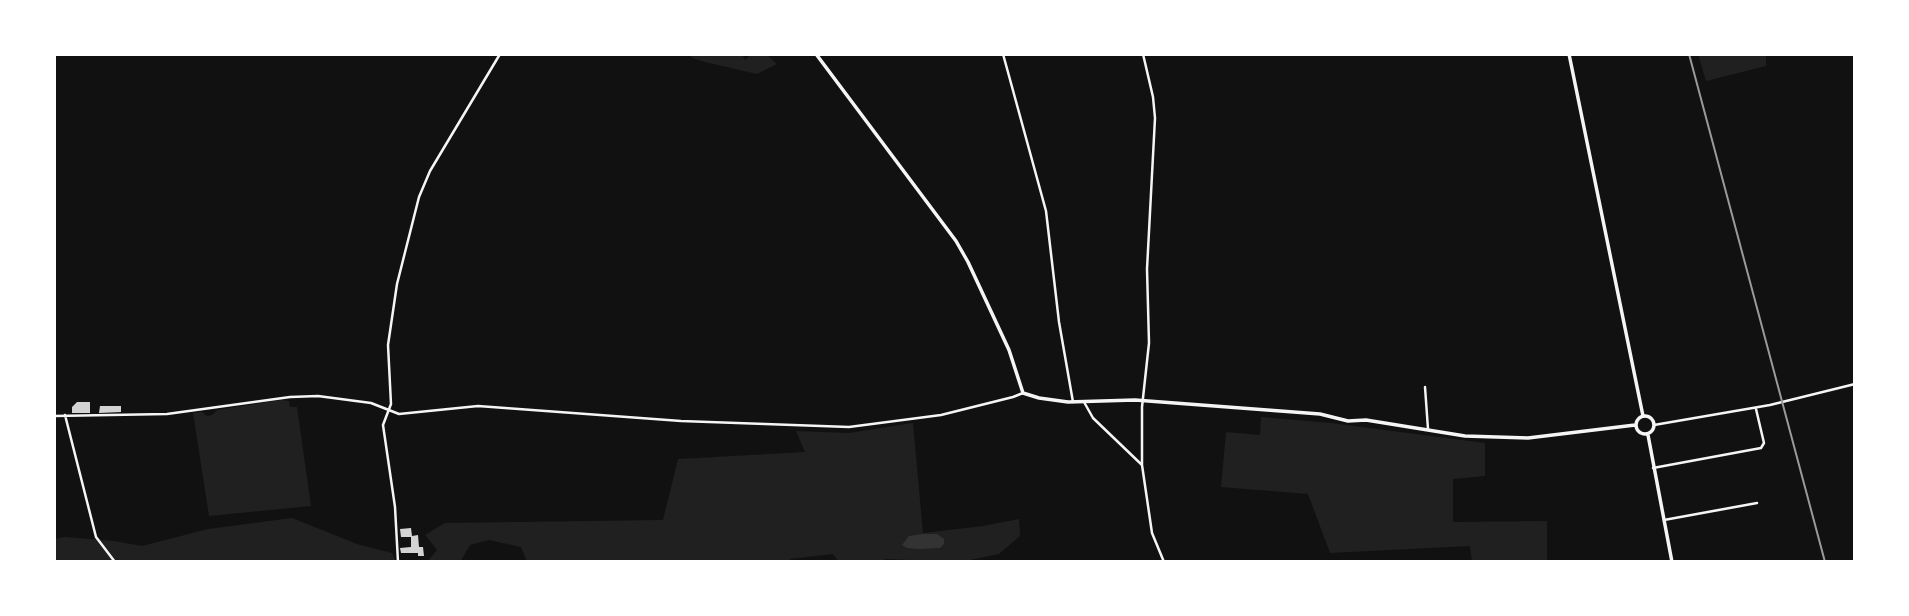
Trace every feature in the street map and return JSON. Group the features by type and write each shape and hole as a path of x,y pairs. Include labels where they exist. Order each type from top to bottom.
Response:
{"street":[{"path":"398,562 395,507 383,425 391,404 387,359 397,284 419,197 436,159 500,54"},
{"path":"816,54 956,241 1009,350 1023,393"},
{"path":"1003,54 1046,211 1059,322 1073,402"},
{"path":"1143,54 1155,118 1154,180 1147,269 1149,343 1142,465 1152,533 1164,562"},
{"path":"1569,54 1643,416 1654,425 1756,408 1855,384"},
{"path":"1425,387 1428,429"},
{"path":"54,415 167,414 290,397 318,396 371,403 404,415 478,406 681,421 849,427 941,415 1023,393 1073,402 1144,401 1320,414 1348,421 1366,421 1465,436 1528,438 1635,425 1647,435 1672,562"},
{"path":"1084,402 1093,418 1142,465"},
{"path":"1653,468 1761,448 1764,443 1756,408"},
{"path":"65,415 96,537 115,562"},
{"path":"1635,425 1637,419 1643,416"},
{"path":"1647,435 1653,432 1654,425"},
{"path":"1663,520 1757,503"}],"shaded area":[{"path":"690,54 742,54 745,60 751,54 766,54 777,64 757,74 705,62 692,58"},
{"path":"1698,54 1766,54 1766,66 1706,81"},
{"path":"289,401 290,407 297,407 311,506 209,516 193,413 202,412 207,416 217,410"},
{"path":"1261,417 1331,423 1485,443 1485,476 1453,479 1453,522 1547,521 1547,562 1472,562 1470,546 1330,553 1308,494 1221,487 1226,432 1260,435"},
{"path":"913,423 923,533 1019,519 1020,536 999,554 960,562 885,559 883,562 839,562 833,554 790,559 790,562 527,562 521,547 489,540 470,545 460,562 427,562 437,550 425,535 445,523 663,520 678,459 805,452 796,431 849,433"},
{"path":"292,518 357,544 392,553 396,562 54,562 54,539 65,537 142,546 208,529"},
{"path":"937,534 944,539 944,544 940,548 919,549 902,545 909,536"}],"building":[{"path":"77,402 90,402 90,413 72,413 72,407"},
{"path":"100,406 121,406 121,412 99,413"},
{"path":"411,528 412,536 418,535 419,547 423,547 424,556 418,556 418,553 401,553 400,548 411,547 411,537 401,537 400,529"}],"railway":[{"path":"1689,54 1825,562"}]}
